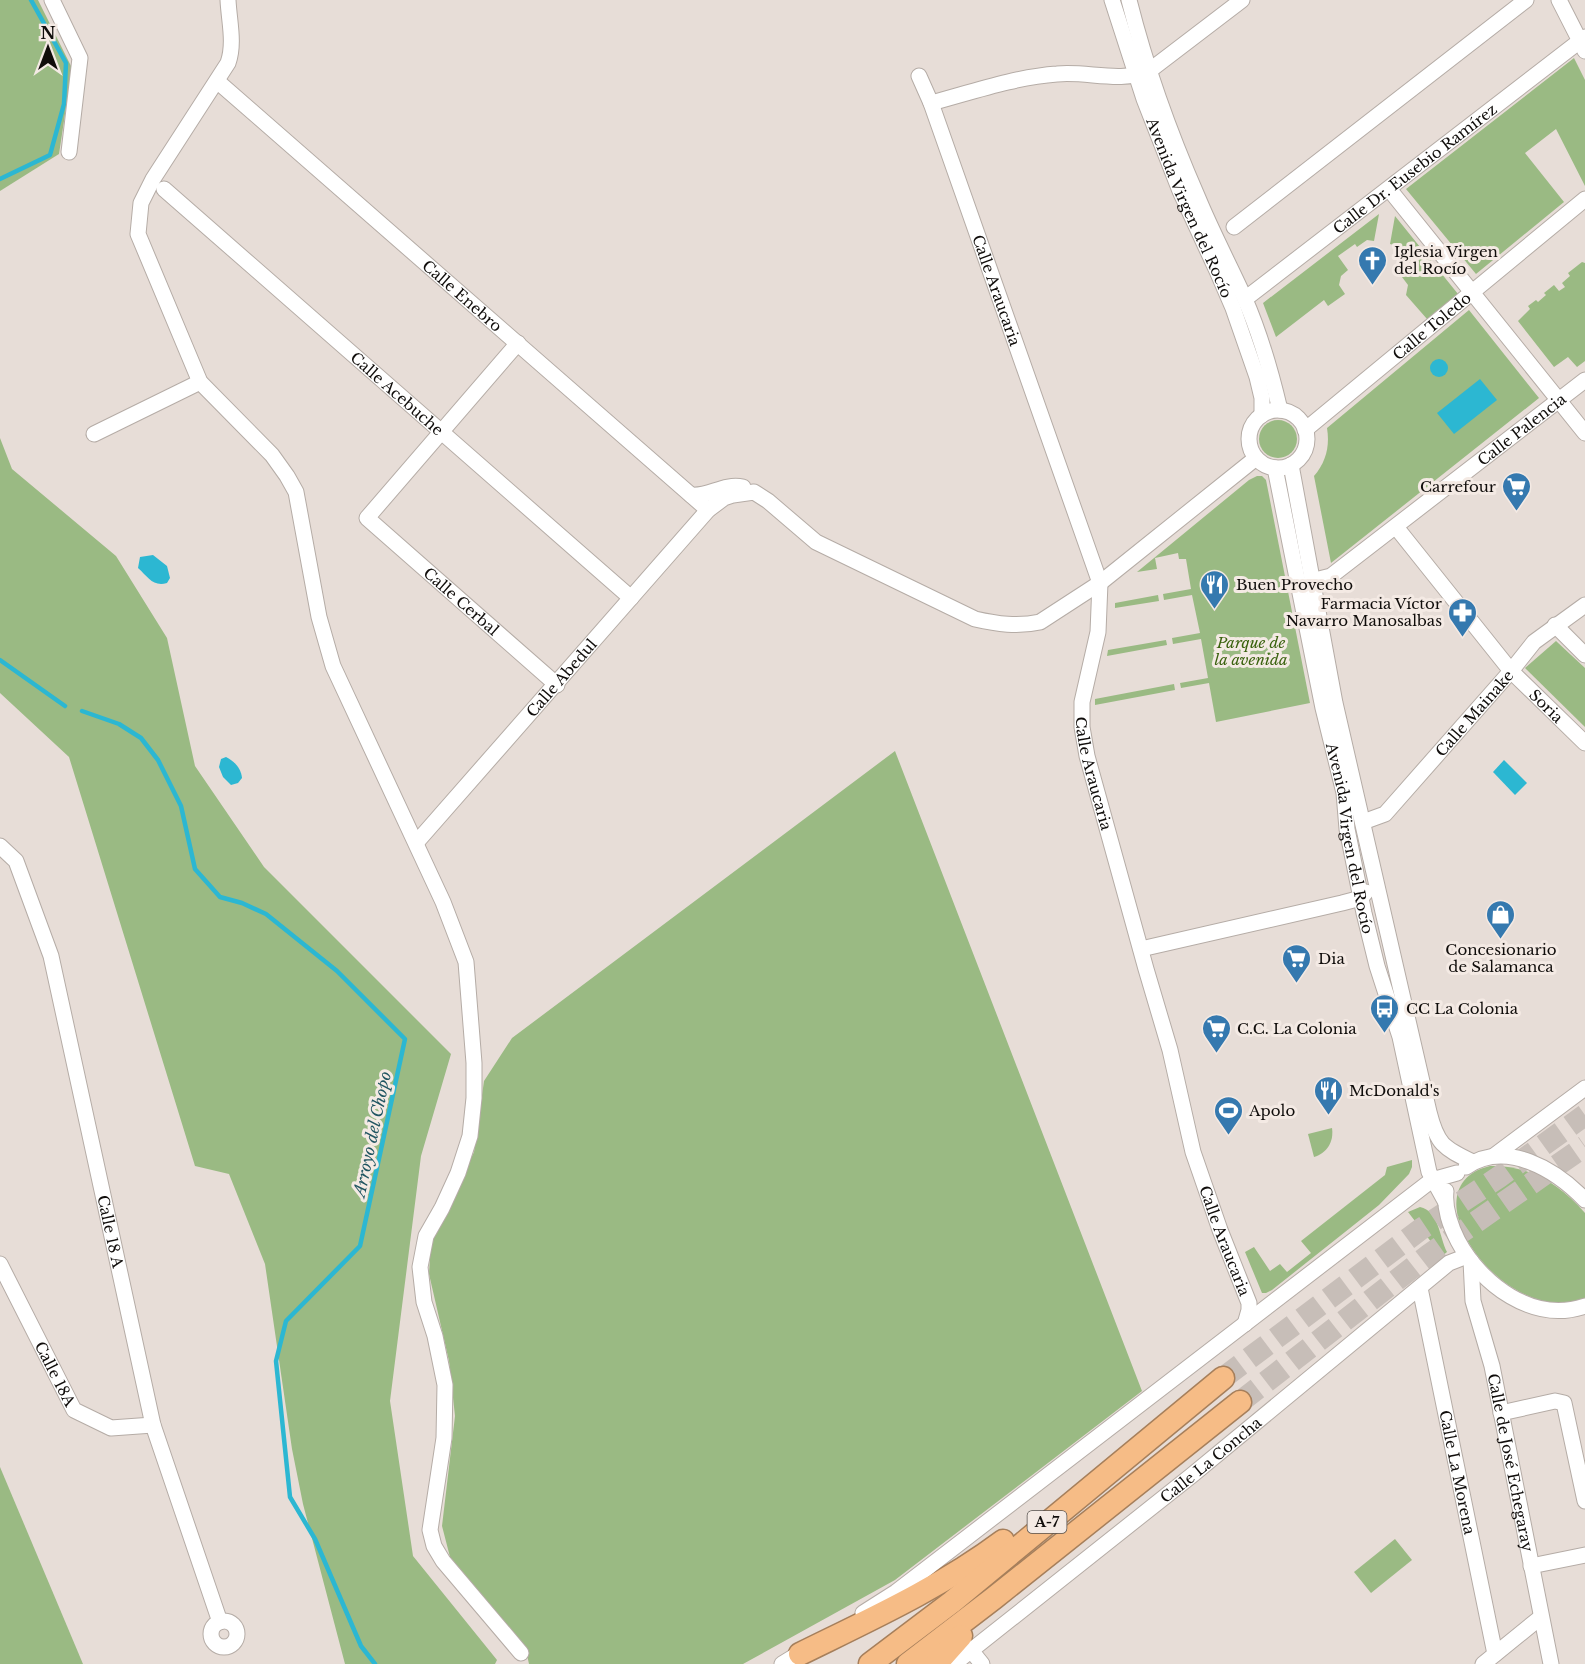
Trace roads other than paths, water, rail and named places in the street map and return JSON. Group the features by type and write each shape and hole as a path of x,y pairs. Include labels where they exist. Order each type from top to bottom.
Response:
{"highway":[{"name":"A-7","path":"870,1664 952,1602 1223,1378"},
{"name":"A-7","path":"908,1664 1240,1402"},
{"path":"791,1659 951,1577 994,1548 1079,1484 1123,1460"},
{"path":"936,1664 994,1598"}],"street":[{"path":"52,0 80,58 69,152"},
{"path":"228,0 231,54 217,81 153,179 141,203 138,234 200,382 272,455 296,492 319,617 333,666 456,932 466,962 474,1087 470,1136 458,1173 426,1236 420,1267 424,1302 435,1336 445,1385 444,1438 430,1530 434,1546 443,1561 521,1653"},
{"name":"Avenida Virgen del Rocío","path":"1112,0 1197,198 1245,299 1268,363 1280,410"},
{"name":"Avenida Virgen del Rocío","path":"1130,0 1142,74 1180,191 1233,308 1257,377 1262,398 1262,415"},
{"path":"931,103 1036,76 1077,73 1124,78 1142,74 1242,0"},
{"path":"1234,227 1526,0"},
{"path":"1559,0 1583,43"},
{"name":"Calle Dr. Eusebio Ramírez","path":"1245,299 1583,43"},
{"name":"Calle Araucaria","path":"919,76 931,103 1100,583 1098,632 1085,680 1082,727 1088,756 1170,1050 1193,1152 1220,1230 1249,1303 1250,1310 1245,1324"},
{"name":"Calle Enebro","path":"217,81 708,510"},
{"name":"Calle Acebuche","path":"164,189 631,598"},
{"path":"1389,189 1585,433"},
{"name":"Calle Toledo","path":"1305,430 1585,199"},
{"path":"442,433 518,343"},
{"name":"Calle Palencia","path":"1311,581 1331,576 1585,380"},
{"path":"94,434 200,382"},
{"path":"1280,410 1296,416 1305,430 1306,442 1303,453 1291,465 1275,468 1264,465 1256,458 1250,446 1250,432 1262,415 1280,410"},
{"name":"Calle Cerbal","path":"442,433 367,518 557,685"},
{"path":"691,495 704,495 730,486 744,487 768,501 816,542 975,619 1003,625 1040,622 1100,583 1256,458"},
{"name":"Avenida Virgen del Rocío","path":"1291,465 1335,703 1433,1126 1438,1139 1450,1151 1473,1162"},
{"name":"Avenida Virgen del Rocío","path":"1275,468 1316,675 1344,793 1347,829 1377,966 1400,1037 1432,1180 1445,1201 1452,1228 1469,1259"},
{"path":"708,510 724,498 754,492"},
{"name":"Calle Abedul","path":"416,843 557,685 708,510"},
{"name":"Soria","path":"1396,527 1511,670 1585,743"},
{"name":"Calle Mainake","path":"1363,822 1385,814 1534,642 1585,605"},
{"path":"1555,625 1585,655"},
{"path":"1361,898 1367,892 1369,885 1360,838 1363,822"},
{"name":"Calle 18 A","path":"0,846 16,861 51,956 153,1425 220,1622"},
{"path":"1335,904 1352,877 1353,859"},
{"path":"1141,949 1361,898 1368,899 1373,904 1385,957 1394,983 1403,994"},
{"path":"1335,904 1368,928"},
{"path":"1445,1201 1447,1186 1457,1173 1473,1162 1495,1155 1585,1088"},
{"path":"1495,1155 1521,1159 1541,1166 1564,1180 1585,1200"},
{"path":"791,1659 896,1592 1432,1180 1457,1173"},
{"path":"1469,1259 1478,1271 1494,1285 1518,1301 1558,1310 1585,1306"},
{"name":"Calle La Concha","path":"954,1664 970,1649 1191,1476 1449,1263 1469,1259"},
{"name":"Calle de José Echegaray","path":"1469,1259 1473,1301 1484,1335 1501,1413 1551,1664"},
{"name":"Calle 18A","path":"0,1264 74,1410 111,1428 153,1425"},
{"name":"Calle La Morena","path":"1420,1288 1489,1659"},
{"name":"Calle Araucaria","path":"1249,1303 1260,1306 1272,1304"},
{"path":"1501,1413 1556,1401 1564,1403 1585,1501"},
{"path":"1531,1566 1585,1555"},
{"path":"1489,1659 1541,1617"},
{"path":"970,1649 982,1664"}],"water":[{"path":"1439,359 1445,362 1448,368 1445,374 1439,377 1433,374 1430,368 1433,362"},
{"path":"1480,379 1497,400 1454,434 1437,413"},
{"path":"153,555 167,566 170,578 167,583 154,582 138,568 140,557"},
{"path":"226,757 239,768 242,778 238,783 231,785 223,777 219,767 221,759"},
{"path":"1504,760 1527,783 1515,795 1493,772"}],"waterway":[{"name":"Arroyo del Chopo","path":"0,179 50,155 64,104 66,63 31,0"},
{"name":"Arroyo del Chopo","path":"0,660 65,706"},
{"name":"Arroyo del Chopo","path":"82,711 119,724 141,738 158,760 181,806 195,869 220,897 242,903 266,914 337,971 405,1039 360,1246 286,1321 276,1361 290,1497 315,1539 361,1646 375,1664"}],"tunnel":[{"path":"1223,1378 1421,1229 1499,1177 1585,1115"},
{"path":"1240,1402 1430,1254 1585,1146"}],"place":[{"name":"Iglesia Virgen del Rocío","path":"1373,286"},
{"name":"Carrefour","path":"1517,512"},
{"name":"Buen Provecho","path":"1215,610"},
{"name":"Farmacia Víctor Navarro Manosalbas","path":"1463,638"},
{"name":"Concesionario de Salamanca","path":"1501,940"},
{"name":"Dia","path":"1297,984"},
{"name":"CC La Colonia","path":"1385,1034"},
{"name":"C.C. La Colonia","path":"1216,1054"},
{"name":"McDonald's","path":"1328,1116"},
{"name":"Apolo","path":"1228,1136"}],"park label":[{"name":"Parque de la avenida","path":"1251,650"}]}
